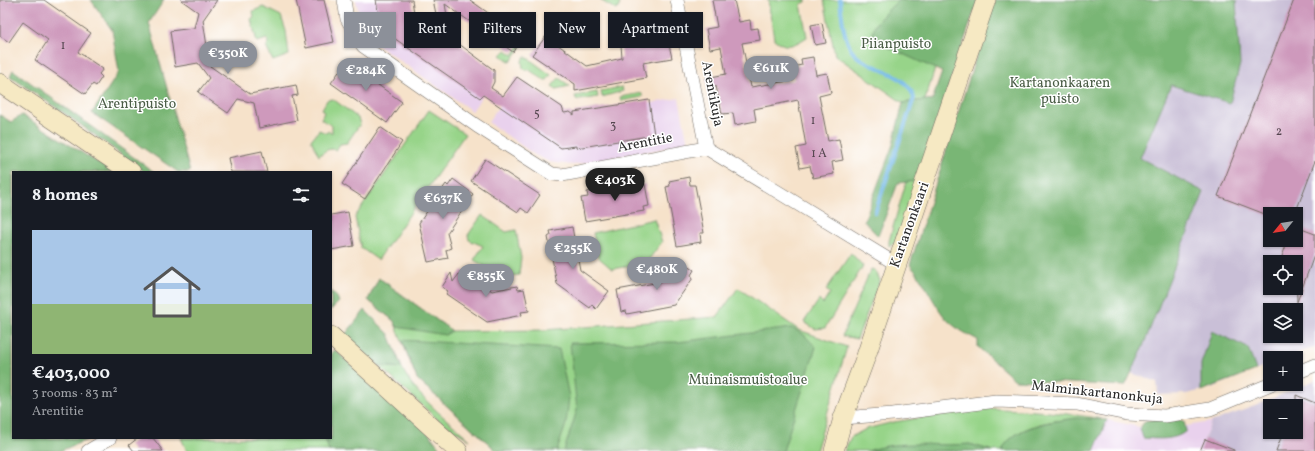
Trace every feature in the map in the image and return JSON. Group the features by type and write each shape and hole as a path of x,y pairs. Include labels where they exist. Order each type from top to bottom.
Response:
{"street":[{"name":"Arentitie","path":"344,0 347,19 363,46 469,120 552,174 562,175 706,148"},
{"name":"Arentikuja","path":"677,0 706,148"},
{"name":"Kartanonkaari","path":"834,451 843,418 866,356 986,0"},
{"path":"0,83 130,171"},
{"path":"706,148 896,264"},
{"path":"332,337 458,451"},
{"path":"1303,370 1315,366"},
{"name":"Malminkartanonkuja","path":"843,418 893,414 996,401 1069,403 1127,414 1165,416 1210,409 1263,387"},
{"path":"88,451 108,439"}],"shaded area":[{"path":"356,0 404,0 406,10 409,12 404,12 404,48 461,48 498,73 472,111 382,48 396,48 396,12 359,12"},
{"path":"1236,0 1315,0 1315,348 1302,351 1263,351 1263,367 1212,388 1186,394 1158,395 1157,382 1131,373 1204,192 1140,158 1171,85 1240,64"},
{"path":"514,84 564,119 679,98 688,144 573,165 550,162 535,155 488,122"},
{"path":"1315,380 1315,451 1200,451 1211,422 1263,403 1263,439 1303,439 1303,399 1271,399 1290,391 1303,391 1303,385"},
{"path":"1107,420 1144,428 1174,428 1211,422 1200,451 1094,451"}],"green space":[{"name":"Arentipuisto","path":"91,0 164,0 149,23 190,171 177,171 92,113 119,72 112,30"},
{"path":"600,0 616,0 620,4 617,10"},
{"path":"768,0 806,0 806,2 801,4 807,37 790,45 783,44 774,39"},
{"name":"Piianpuisto","path":"824,0 957,0 925,100 903,103 835,55"},
{"path":"898,0 978,0 917,181 898,183 878,236 864,221 892,147 903,103 925,100 932,101 942,72 879,43 874,37 873,33 876,25 883,15"},
{"name":"Kartanonkaaren puisto","path":"994,0 1236,0 1240,64 1230,103 1171,85 1140,158 1204,192 1138,359 1125,386 1015,380 978,347 978,340 950,323 910,265"},
{"path":"263,7 281,16 286,31 289,55 273,61 266,47 269,43 267,39 257,42 251,19 254,17 253,11"},
{"path":"518,48 520,48 512,60 509,61 501,55 506,50 513,55"},
{"path":"525,56 551,75 547,80 544,80 528,69 526,71 523,68 522,61"},
{"path":"13,70 153,171 144,171 74,120 10,76"},
{"path":"559,78 570,86 556,89 552,86"},
{"path":"622,87 623,91 602,97 601,91"},
{"path":"597,92 598,97 580,100 576,99 575,96"},
{"path":"642,93 642,97 621,101 620,97"},
{"path":"333,99 358,118 360,124 347,143 340,144 336,150 329,150 319,156 311,140 319,130 326,133 329,131 332,133 332,126 321,119 324,112 322,109 327,100"},
{"path":"429,110 465,134 378,260 361,248 355,217"},
{"path":"0,115 11,122 22,115 111,171 12,171 12,439 89,439 60,451 0,451"},
{"path":"917,181 897,242 889,246 889,241 906,182"},
{"path":"482,215 506,232 516,230 521,258 519,275 502,277 474,260 483,246 469,240 468,235"},
{"path":"654,219 662,242 646,263 612,269 598,257 593,233"},
{"path":"851,253 863,266 825,328 815,329 804,322 819,300 823,304 830,293 826,290"},
{"path":"871,269 875,270 880,280 857,339 842,336"},
{"name":"Muinaismuistoalue","path":"379,278 452,331 543,330 717,317 738,288 799,330 847,347 816,451 497,451 417,379 394,321 368,300"},
{"path":"379,278 452,331 445,335 397,327 394,321 368,300"},
{"path":"332,292 337,297 339,302 332,309"},
{"path":"365,310 389,334 402,368 379,366 344,336"},
{"path":"792,328 803,334 816,347 783,451 564,451 577,410 570,343 678,342"},
{"path":"1212,331 1248,348 1256,370 1201,391 1201,364"},
{"path":"402,340 559,349 569,397 566,424 557,451 497,451 417,379"},
{"path":"335,350 430,435 442,451 329,451 325,439 332,439 332,352"},
{"path":"379,366 402,368 415,389 442,416 470,440 437,419"},
{"path":"982,408 1061,413 1107,420 1064,420 1034,426 1021,432 1010,440 1002,451 993,451 969,444 952,451 844,451 851,437 866,429 894,422"},
{"path":"1165,417 1184,421 1186,431 1171,438 1143,438 1140,428 1145,421"},
{"path":"1077,418 1107,420 1094,451 1002,451 1014,436 1024,430 1046,423"},
{"path":"332,438 395,451 187,451 181,439"},
{"path":"905,444 969,444 993,451 868,451 880,447"}],"building":[{"path":"0,0 44,0 91,33 78,52 103,69 99,74 102,77 96,86 93,84 85,94 35,60 48,40 23,22 9,42 0,36"},
{"path":"181,0 217,0 203,20 210,66 250,94 296,85 298,95 292,96 297,120 259,128 254,103 238,99 228,113 198,92 209,78 198,63 175,67 170,31 194,28 198,12"},
{"path":"296,0 324,0 334,42 306,48"},
{"path":"376,0 412,0 414,12 404,12 404,45 396,39 396,12 378,12"},
{"path":"433,0 470,0 487,12 469,12 469,21 461,15 461,12 456,12 445,4 446,12 436,12"},
{"path":"712,0 734,0 739,22 750,20 751,29 758,28 760,40 742,43 751,87 794,80 792,67 802,65 801,59 813,57 816,75 827,73 831,93 819,96 828,141 839,139 843,160 832,162 834,174 813,178 810,166 800,168 796,148 806,146 798,100 754,109 756,121 735,125 733,113 722,114 716,86 708,88 706,78 726,74 721,47 710,49 706,29 717,27"},
{"path":"1294,0 1315,0 1315,161 1298,207 1263,207 1263,213 1218,196"},
{"path":"822,23 826,43 815,45 811,25"},
{"path":"544,39 544,48 562,48 587,66 622,58 621,48 670,48 672,58 643,63 646,78 575,91 575,84 532,55"},
{"path":"461,45 494,70 494,82 491,88 503,96 517,77 562,107 564,113 570,112 574,115 574,112 649,100 654,135 576,148 576,146 561,148 483,95 480,98 408,48 461,48"},
{"path":"507,48 515,48 513,52"},
{"path":"346,62 402,102 387,123 331,83"},
{"path":"380,127 402,142 365,199 342,184"},
{"path":"262,151 267,171 231,171 228,158"},
{"path":"485,159 540,195 528,213 521,208 518,212 471,181"},
{"path":"689,177 690,185 695,185 704,233 700,233 701,242 677,246 666,187 670,186 669,181"},
{"path":"453,179 473,194 447,233 451,248 446,250 448,258 428,262 419,223 446,184 448,186"},
{"path":"636,183 637,186 645,184 649,206 643,207 644,211 585,221 581,198 588,197 587,192"},
{"path":"348,212 354,246 332,250 332,215"},
{"path":"572,227 580,270 609,291 596,309 592,305 590,308 557,284 548,237 551,235 550,231"},
{"path":"1303,230 1315,234 1315,253 1303,286 1303,255 1283,255 1285,247 1303,247"},
{"path":"676,258 694,270 691,275 693,278 674,305 627,314 626,311 621,312 617,290 660,282"},
{"path":"462,270 492,291 517,286 518,290 524,289 529,311 521,312 522,315 487,322 446,294 448,291 442,287 451,273 453,282"},
{"path":"1296,395 1315,403 1315,451 1276,451 1280,439 1303,439 1303,399 1296,399"},
{"path":"137,439 154,439 163,451 134,451 129,445"},
{"path":"1205,439 1234,450 1234,451 1200,451"}],"waterway":[{"path":"840,0 845,33 852,51 866,62 903,81 910,89 914,98 875,213"}]}
